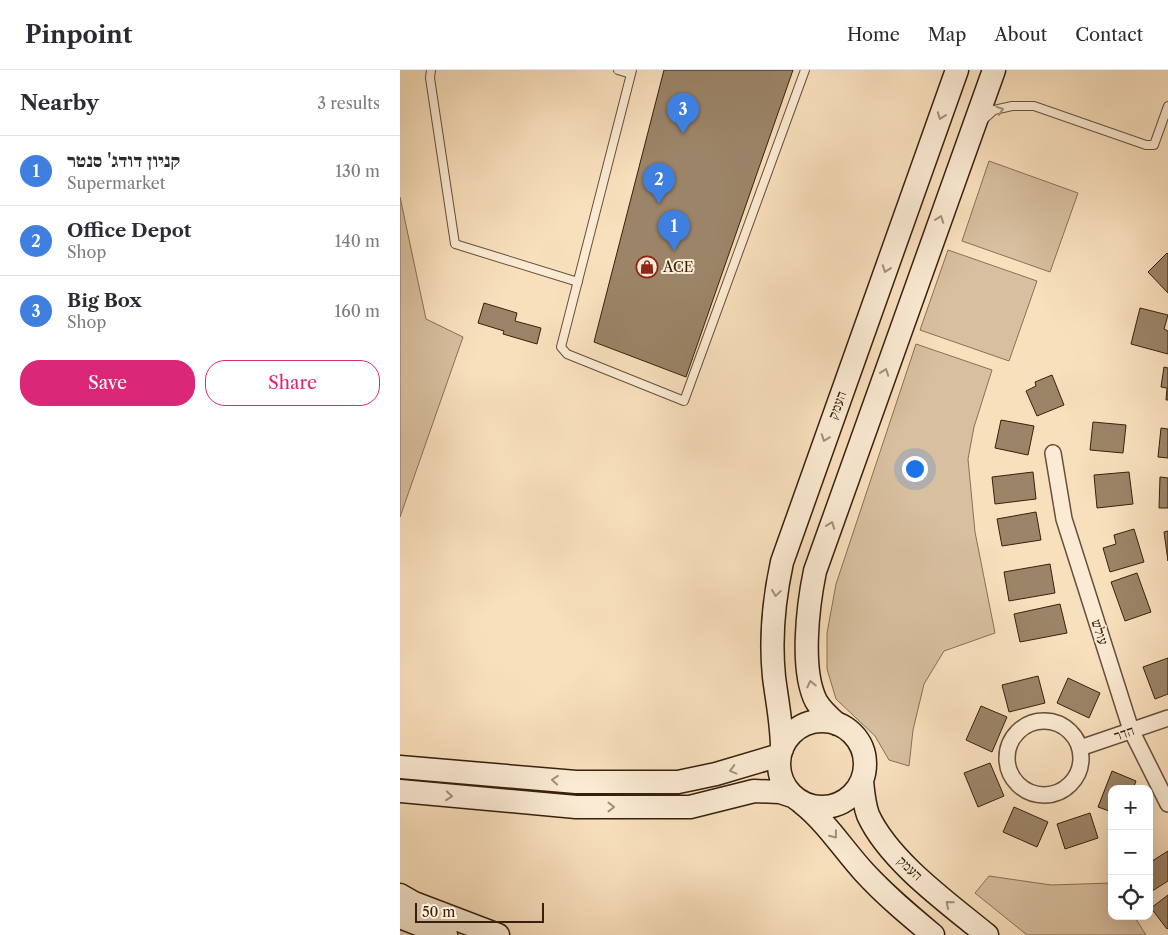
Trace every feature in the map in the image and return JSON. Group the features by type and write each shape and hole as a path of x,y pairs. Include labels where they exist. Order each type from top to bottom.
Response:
{"main road":[{"name":"העמק","path":"781,752 782,728 774,676 773,642 774,606 782,562 958,70"},
{"path":"404,794 576,807 690,807 754,791 780,792 796,798 805,804 820,807 832,806 846,801 857,790 862,780 865,762 859,743 850,731 837,724 825,713 816,702 811,687 808,616 815,570 994,70"},
{"path":"837,724 822,721 807,724 796,730 786,741 781,752 779,770 783,784 826,825 876,884 933,935"},
{"path":"400,767 576,782 678,782 716,774 781,752"},
{"name":"העמק","path":"862,780 867,812 874,827 891,850 926,883 987,935"},
{"path":"400,895 498,935"},
{"path":"400,917 446,935"}],"street":[{"name":"עולש","path":"1053,453 1064,519 1131,730 1168,804"},
{"name":"הדר","path":"1080,748 1168,718"},
{"path":"1046,720 1058,723 1069,730 1077,740 1080,748 1081,760 1078,773 1071,784 1060,791 1048,795 1039,795 1027,791 1016,783 1009,772 1007,752 1011,740 1019,730 1033,722 1046,720"}],"lane":[{"path":"431,70 430,78 455,244 578,282"},
{"path":"618,70 631,72 561,346 567,354 684,401 805,70"},
{"path":"972,130 994,110 1012,106 1034,106 1146,145 1154,145 1168,106"}],"shaded area":[{"path":"989,161 1078,193 1050,272 962,241"},
{"path":"400,197 426,319 463,337 400,517"},
{"path":"948,250 1037,281 1009,361 920,330"},
{"path":"916,344 992,370 974,427 968,459 975,532 995,633 944,651 924,684 913,730 909,766 889,760 875,736 836,699 827,669 827,633 836,584"},
{"path":"989,876 1051,885 1108,883 1108,920 1137,920 1146,935 1027,935 975,893"}],"building":[{"path":"664,70 793,70 686,377 594,342"},
{"path":"1168,254 1168,293 1148,272"},
{"path":"484,303 517,313 515,321 541,328 537,344 503,334 504,331 478,323"},
{"path":"1140,308 1168,315 1164,329 1168,331 1168,354 1131,344"},
{"path":"1164,367 1168,368 1168,400 1166,400 1167,388 1161,387"},
{"path":"1052,375 1064,405 1037,416 1026,391 1036,386 1035,382"},
{"path":"1001,420 1034,426 1028,455 995,448"},
{"path":"1093,422 1126,425 1123,453 1090,450"},
{"path":"1161,428 1168,429 1168,458 1158,457"},
{"path":"1033,472 1036,499 995,504 992,477"},
{"path":"1129,472 1133,504 1097,508 1094,475"},
{"path":"1160,477 1168,478 1168,508 1159,508"},
{"path":"1036,512 1041,540 1002,546 997,519"},
{"path":"1134,529 1144,562 1110,572 1103,548 1116,544 1114,535"},
{"path":"1168,531 1168,561 1164,532"},
{"path":"1050,564 1055,593 1009,601 1004,572"},
{"path":"1137,573 1151,612 1125,621 1111,582"},
{"path":"1060,604 1067,633 1020,642 1014,614"},
{"path":"1168,658 1168,694 1155,699 1143,667"},
{"path":"1038,676 1045,703 1009,712 1002,685"},
{"path":"1068,678 1100,693 1089,718 1057,703"},
{"path":"981,706 1007,717 992,752 966,740"},
{"path":"990,763 1004,796 978,807 964,773"},
{"path":"1112,771 1136,781 1134,785 1108,785 1108,811 1098,807"},
{"path":"1014,807 1048,822 1037,847 1003,832"},
{"path":"1090,813 1098,838 1065,849 1057,824"},
{"path":"1168,851 1168,881 1153,890 1153,875 1153,860"},
{"path":"1168,895 1167,929 1153,911 1153,906"}],"place":[{"name":"Big Box","path":"683,134"},
{"name":"Office Depot","path":"659,204"},
{"name":"קניון דודג' סנטר","path":"674,251"},
{"name":"ACE","path":"647,267"}]}
